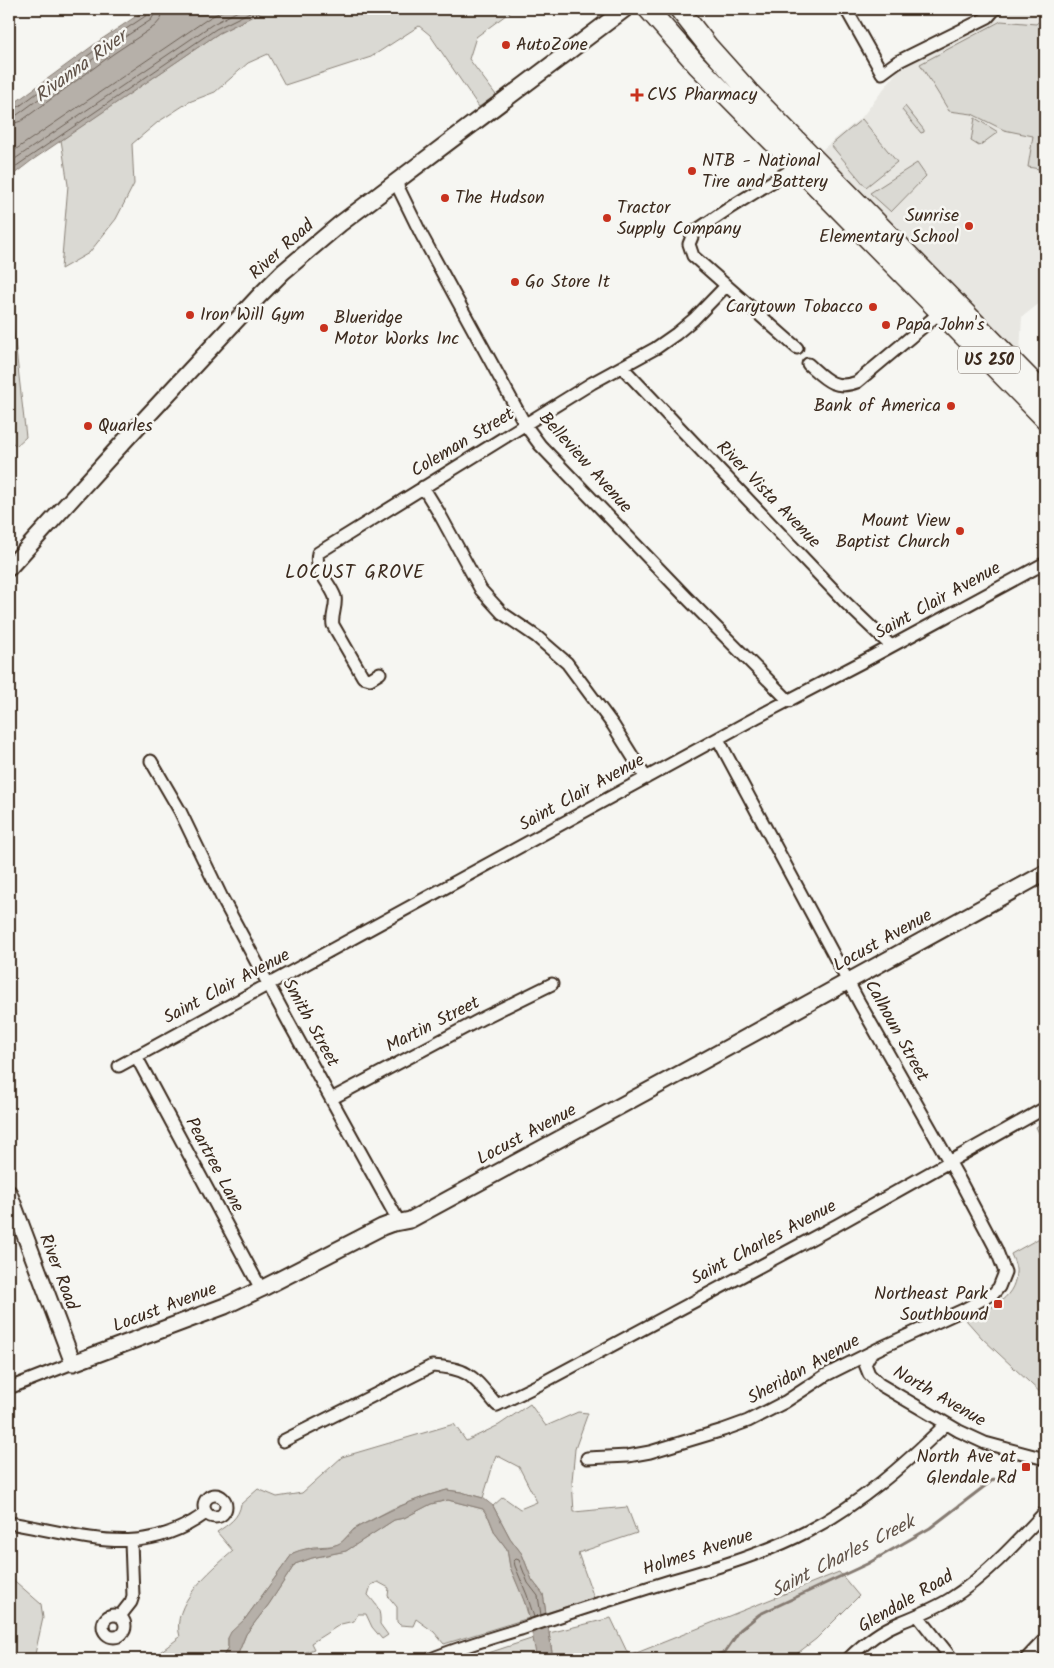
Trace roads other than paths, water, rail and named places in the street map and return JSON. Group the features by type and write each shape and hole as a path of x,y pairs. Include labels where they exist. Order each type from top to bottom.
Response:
{"highway":[{"name":"US 250","path":"648,9 697,65 796,166 947,307"},
{"name":"US 250","path":"679,9 708,46 751,94 813,156 947,307 1042,407"},
{"path":"1042,407 1045,428"}],"street":[{"name":"River Road","path":"9,568 260,295 312,246 625,9"},
{"path":"846,9 882,72 897,62 988,17 994,9"},
{"path":"797,348 693,256 690,250 691,238 694,232 731,207 813,156"},
{"name":"Belleview Avenue","path":"396,183 421,234 526,426 547,452 789,701"},
{"name":"Coleman Street","path":"380,673 370,679 363,677 333,625 335,597 317,566 318,553 592,384 656,348 694,319 726,286"},
{"path":"808,364 834,384 849,385 857,382 947,307"},
{"name":"River Vista Avenue","path":"622,367 846,603 891,646"},
{"path":"423,487 480,590 502,613 545,643 568,663 622,738 646,778"},
{"name":"Saint Clair Avenue","path":"119,1066 1045,562"},
{"name":"Calhoun Street","path":"718,739 848,982 949,1162 1001,1260"},
{"name":"Smith Street","path":"151,761 180,811 222,898 399,1222"},
{"name":"Locust Avenue","path":"9,1388 218,1309 262,1290 358,1238 390,1224 410,1220 1045,873"},
{"name":"Martin Street","path":"331,1099 552,984"},
{"name":"Peartree Lane","path":"136,1056 262,1290"},
{"name":"Saint Charles Avenue","path":"283,1441 432,1366 450,1367 464,1371 475,1379 497,1404 540,1384 837,1225 1045,1108"},
{"name":"River Road","path":"10,1198 73,1363"},
{"name":"Sheridan Avenue","path":"587,1458 628,1456 650,1452 724,1430 771,1409 826,1375 964,1310 994,1293 1003,1280 1005,1272 1001,1260"},
{"name":"North Avenue","path":"871,1353 866,1364 869,1374 886,1388 946,1424 985,1443 1045,1459"},
{"name":"Holmes Avenue","path":"431,1659 559,1616 714,1568 765,1550 807,1532 839,1514 873,1489 918,1451 946,1424"},
{"name":"Glendale Road","path":"848,1659 882,1631 918,1616 949,1600 968,1586 998,1560 1045,1512"},
{"path":"9,1523 100,1540 131,1541 170,1532 206,1513"},
{"path":"120,1616 131,1602 133,1596 131,1541"},
{"path":"918,1616 952,1659"},
{"path":"1026,1659 1045,1639"}],"water":[{"name":"Rivanna River","path":"147,9 267,9 219,33 9,178 9,107 102,39"},
{"path":"447,1490 483,1498 493,1506 510,1538 522,1554 532,1580 543,1594 553,1659 537,1659 527,1608 510,1567 507,1549 495,1533 489,1518 483,1509 448,1500 431,1504 404,1518 394,1520 346,1551 312,1558 295,1564 269,1604 246,1634 236,1659 222,1659 228,1647 228,1638 231,1632 245,1619 293,1553 305,1549 338,1544 357,1528 381,1515 418,1499"}],"waterway":[{"name":"Saint Charles Creek","path":"707,1659 725,1652 740,1630 760,1614 867,1564 930,1528 994,1479"}],"place":[{"name":"AutoZone","path":"506,45"},
{"name":"CVS Pharmacy","path":"637,95"},
{"name":"NTB - National Tire and Battery","path":"692,171"},
{"name":"The Hudson","path":"445,198"},
{"name":"Tractor Supply Company","path":"607,218"},
{"name":"Sunrise Elementary School","path":"969,226"},
{"name":"Go Store It","path":"515,282"},
{"name":"Carytown Tobacco","path":"873,307"},
{"name":"Iron Will Gym","path":"190,315"},
{"name":"Papa John's","path":"886,325"},
{"name":"Blueridge Motor Works Inc","path":"324,328"},
{"name":"Bank of America","path":"951,406"},
{"name":"Quarles","path":"88,426"},
{"name":"Mount View Baptist Church","path":"960,531"},
{"name":"Northeast Park Southbound","path":"998,1304"},
{"name":"North Ave at Glendale Rd","path":"1026,1467"}],"district":[{"name":"LOCUST GROVE","path":"355,573"}]}
